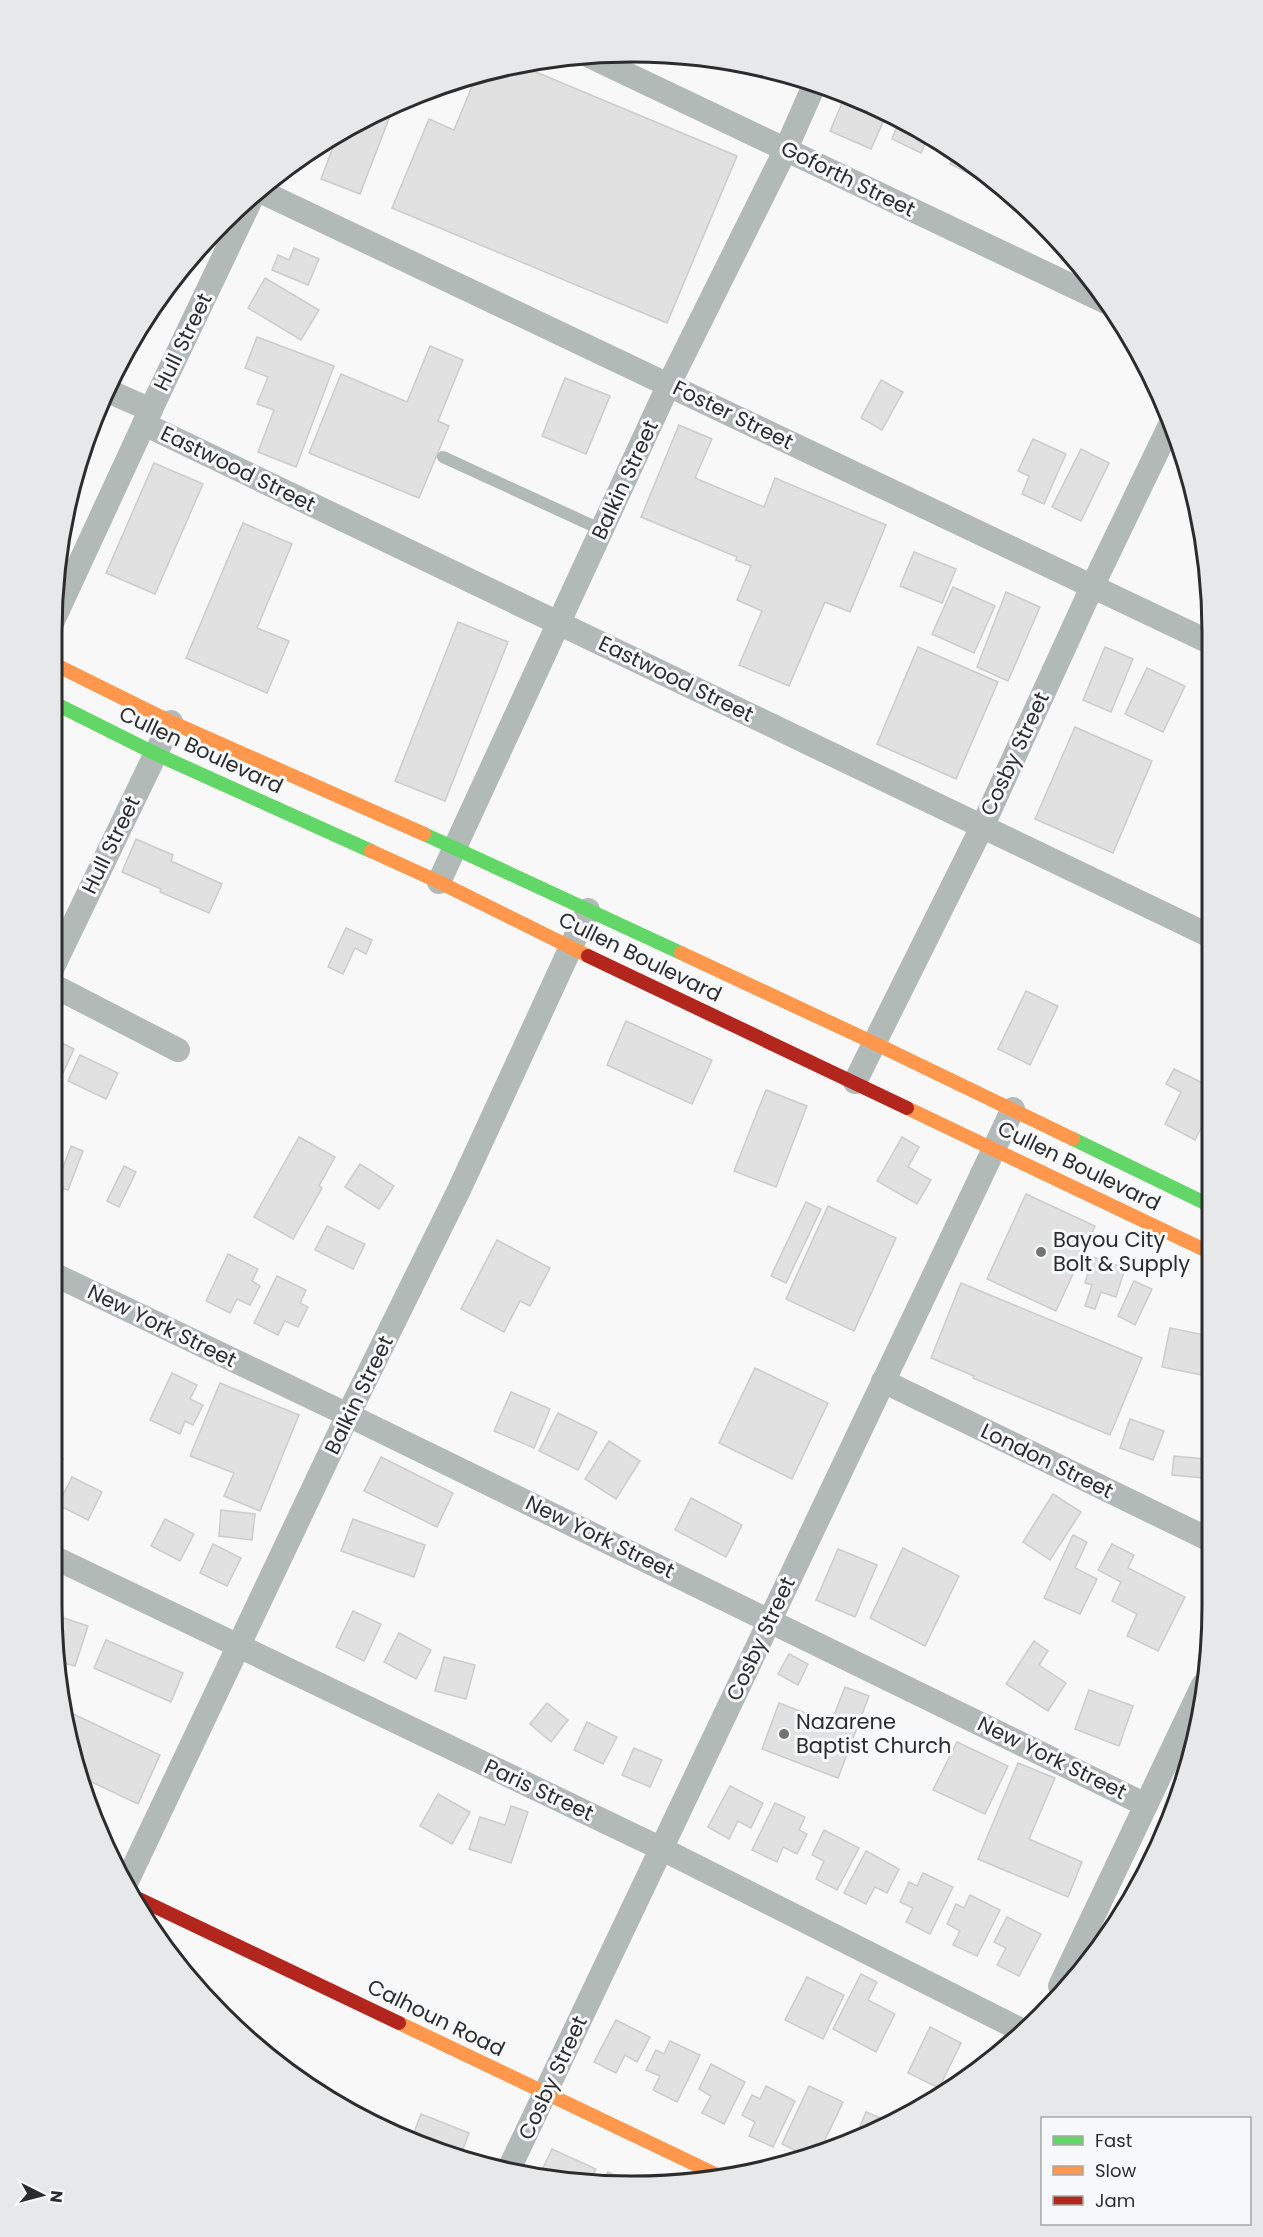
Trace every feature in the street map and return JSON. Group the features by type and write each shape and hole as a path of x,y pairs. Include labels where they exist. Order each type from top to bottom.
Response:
{"main road":[{"name":"Cullen Boulevard","path":"62,668 171,722 455,848 874,1043 1202,1202"},
{"name":"Cullen Boulevard","path":"62,707 156,754 439,882 572,948 1202,1249"},
{"name":"Calhoun Road","path":"146,1902 708,2171"}],"street":[{"name":"Goforth Street","path":"604,63 1091,295"},
{"name":"Balkin Street","path":"439,882 669,384 786,149 812,91"},
{"name":"Foster Street","path":"267,194 1202,639"},
{"name":"Hull Street","path":"63,599 147,417 246,212"},
{"name":"Eastwood Street","path":"113,394 147,417 560,623 1202,932"},
{"name":"Cosby Street","path":"855,1082 983,825 1092,587 1166,434"},
{"name":"Hull Street","path":"62,948 171,722"},
{"name":"Balkin Street","path":"130,1875 348,1415 459,1190 588,910"},
{"path":"62,990 178,1050"},
{"name":"Cosby Street","path":"512,2163 1013,1109"},
{"name":"New York Street","path":"62,1278 771,1620 1146,1804"},
{"name":"London Street","path":"883,1381 1202,1536"},
{"name":"Paris Street","path":"62,1561 662,1849 1015,2027"},
{"path":"1066,1974 1193,1706"}],"lane":[{"path":"443,457 602,530"}],"building":[{"path":"531,70 737,156 667,323 392,208 429,119 454,130 473,84"},
{"path":"842,102 884,120 871,149 830,131"},
{"path":"390,115 360,194 321,179 333,147"},
{"path":"897,127 925,144 921,153 892,139"},
{"path":"952,161 970,174 970,174 950,164"},
{"path":"294,248 319,259 308,285 272,270 278,255 289,260"},
{"path":"265,278 319,310 301,340 248,308"},
{"path":"257,337 334,366 296,467 258,452 274,410 257,404 268,377 245,368"},
{"path":"430,346 463,360 438,421 449,426 419,498 309,453 341,374 407,402"},
{"path":"565,378 610,396 586,454 542,436"},
{"path":"881,380 903,392 882,430 861,418"},
{"path":"679,425 712,439 695,478 764,507 775,478 886,525 850,612 825,602 789,686 739,665 762,611 737,600 751,566 736,560 737,557 641,517"},
{"path":"1033,439 1066,454 1044,504 1022,494 1029,476 1018,471"},
{"path":"1081,449 1109,463 1081,521 1052,507"},
{"path":"154,463 203,484 155,594 106,573"},
{"path":"243,523 292,544 257,628 289,641 267,693 186,658"},
{"path":"914,552 956,569 942,603 900,586"},
{"path":"953,587 995,606 974,653 932,634"},
{"path":"1006,592 1040,607 1008,681 977,667"},
{"path":"458,622 508,642 445,801 395,781"},
{"path":"918,647 998,682 956,779 877,744"},
{"path":"1105,647 1133,659 1111,712 1083,700"},
{"path":"1147,668 1185,686 1163,732 1125,714"},
{"path":"1075,727 1152,761 1113,853 1035,819"},
{"path":"136,839 173,855 171,861 222,884 209,913 160,892 161,889 122,872"},
{"path":"346,928 372,940 366,954 355,948 343,974 328,967"},
{"path":"1026,991 1058,1006 1030,1065 998,1049"},
{"path":"626,1021 712,1060 692,1104 607,1065"},
{"path":"62,1043 74,1049 62,1075"},
{"path":"80,1055 118,1073 106,1099 68,1081"},
{"path":"1174,1069 1202,1083 1202,1126 1195,1140 1165,1124 1181,1092 1166,1084"},
{"path":"766,1090 807,1106 776,1187 734,1171"},
{"path":"299,1137 335,1157 319,1186 322,1188 293,1239 254,1217"},
{"path":"902,1137 919,1147 908,1167 931,1180 917,1204 877,1181"},
{"path":"71,1146 83,1151 68,1190 62,1188 62,1170"},
{"path":"360,1164 394,1186 379,1209 345,1187"},
{"path":"124,1166 136,1172 119,1207 107,1201"},
{"name":"Bayou City Bolt & Supply","path":"1026,1194 1095,1226 1056,1311 987,1279"},
{"path":"806,1202 821,1209 786,1283 771,1276"},
{"path":"828,1206 896,1238 854,1331 786,1299"},
{"path":"327,1226 365,1244 353,1269 315,1250"},
{"path":"497,1240 550,1268 530,1306 520,1301 504,1332 461,1309"},
{"path":"228,1254 258,1269 252,1281 260,1286 250,1305 237,1299 230,1313 206,1301"},
{"path":"1093,1257 1125,1268 1116,1297 1101,1292 1095,1309 1085,1306 1092,1285 1085,1283"},
{"path":"277,1276 306,1290 300,1303 308,1307 298,1327 285,1321 278,1335 254,1323"},
{"path":"1134,1281 1152,1289 1135,1325 1118,1316"},
{"path":"961,1283 1142,1358 1110,1435 931,1358"},
{"path":"1170,1328 1202,1334 1202,1375 1162,1367"},
{"path":"755,1368 828,1403 792,1479 719,1443"},
{"path":"172,1373 197,1385 190,1399 203,1405 193,1425 185,1421 180,1434 150,1420"},
{"path":"220,1383 299,1415 260,1511 224,1496 234,1473 190,1456"},
{"path":"511,1392 550,1409 534,1448 494,1431"},
{"path":"558,1413 597,1432 578,1470 539,1451"},
{"path":"1130,1419 1164,1431 1153,1460 1120,1448"},
{"path":"609,1441 640,1461 616,1499 585,1479"},
{"path":"1174,1456 1202,1459 1202,1478 1172,1475"},
{"path":"381,1457 453,1493 437,1527 364,1491"},
{"path":"72,1477 102,1492 88,1520 62,1507 62,1497"},
{"path":"1053,1494 1081,1512 1050,1560 1023,1542"},
{"path":"691,1498 742,1525 726,1557 675,1530"},
{"path":"221,1510 255,1514 252,1540 219,1536"},
{"path":"165,1519 194,1534 180,1561 151,1546"},
{"path":"353,1519 425,1545 414,1577 341,1551"},
{"path":"1073,1535 1087,1542 1075,1568 1097,1579 1080,1614 1044,1598"},
{"path":"213,1544 241,1558 227,1586 200,1573"},
{"path":"1112,1544 1134,1555 1128,1568 1185,1597 1158,1651 1127,1636 1137,1614 1112,1601 1121,1582 1098,1570"},
{"path":"903,1548 959,1576 925,1646 870,1618"},
{"path":"838,1549 877,1565 855,1617 816,1600"},
{"path":"353,1611 381,1624 364,1661 336,1647"},
{"path":"62,1617 88,1626 75,1666 65,1663"},
{"path":"399,1633 431,1650 416,1679 384,1662"},
{"path":"106,1640 183,1673 171,1702 94,1668"},
{"path":"1034,1641 1048,1651 1039,1665 1066,1683 1048,1711 1006,1684"},
{"path":"789,1654 808,1664 798,1685 778,1674"},
{"path":"444,1657 475,1665 466,1699 435,1691"},
{"path":"845,1687 869,1696 838,1778 762,1749 779,1703 831,1723"},
{"path":"1089,1690 1133,1706 1119,1746 1075,1729"},
{"path":"547,1703 568,1720 551,1742 530,1724"},
{"path":"71,1713 160,1755 138,1804 90,1781"},
{"path":"587,1722 617,1737 603,1764 574,1750"},
{"path":"957,1742 1008,1766 985,1814 933,1790"},
{"path":"634,1748 662,1760 650,1787 622,1775"},
{"path":"1018,1763 1055,1778 1029,1839 1082,1862 1068,1897 978,1859"},
{"path":"730,1786 763,1803 751,1828 738,1821 729,1839 708,1827"},
{"path":"438,1794 470,1812 452,1844 420,1826"},
{"path":"775,1803 805,1817 799,1830 807,1834 797,1854 783,1847 777,1862 752,1850"},
{"path":"511,1806 528,1812 511,1863 469,1849 480,1817 505,1825"},
{"path":"824,1830 859,1848 837,1890 816,1879 824,1861 812,1855"},
{"path":"866,1851 899,1869 887,1893 875,1887 866,1904 844,1893"},
{"path":"923,1873 953,1887 930,1934 906,1922 913,1908 900,1902 909,1882 917,1886"},
{"path":"970,1895 1000,1910 977,1956 953,1945 960,1931 947,1924 956,1904 964,1908"},
{"path":"1007,1917 1041,1934 1019,1976 997,1965 1006,1948 994,1942"},
{"path":"861,1974 877,1982 868,2000 895,2014 876,2052 833,2029"},
{"path":"807,1977 844,1995 823,2039 785,2020"},
{"path":"616,2020 650,2037 637,2062 625,2055 616,2073 594,2062"},
{"path":"930,2027 961,2043 941,2083 936,2087 908,2073"},
{"path":"670,2041 700,2055 677,2102 653,2090 660,2076 646,2070 656,2050 664,2054"},
{"path":"711,2064 745,2082 724,2124 702,2113 711,2096 699,2089"},
{"path":"766,2086 795,2101 773,2147 749,2136 755,2122 742,2115 752,2095 760,2099"},
{"path":"809,2086 843,2102 824,2142 796,2151 782,2144"},
{"path":"866,2112 881,2118 859,2128"},
{"path":"421,2114 469,2133 463,2150 414,2132"},
{"path":"552,2149 596,2169 594,2174 543,2169"}],"traffic: fast":[{"path":"62,707 156,754 371,851"},
{"path":"424,834 681,953"},
{"path":"1073,1139 1202,1202"}],"traffic: slow":[{"path":"62,668 171,722 424,834"},
{"path":"371,851 588,956"},
{"path":"681,953 1073,1139"},
{"path":"907,1108 1202,1249"},
{"path":"399,2023 708,2171"}],"traffic: jam":[{"path":"588,956 907,1108"},
{"path":"146,1902 399,2023"}],"place":[{"name":"Bayou City Bolt & Supply","path":"1041,1252"},
{"name":"Nazarene Baptist Church","path":"784,1734"}]}
